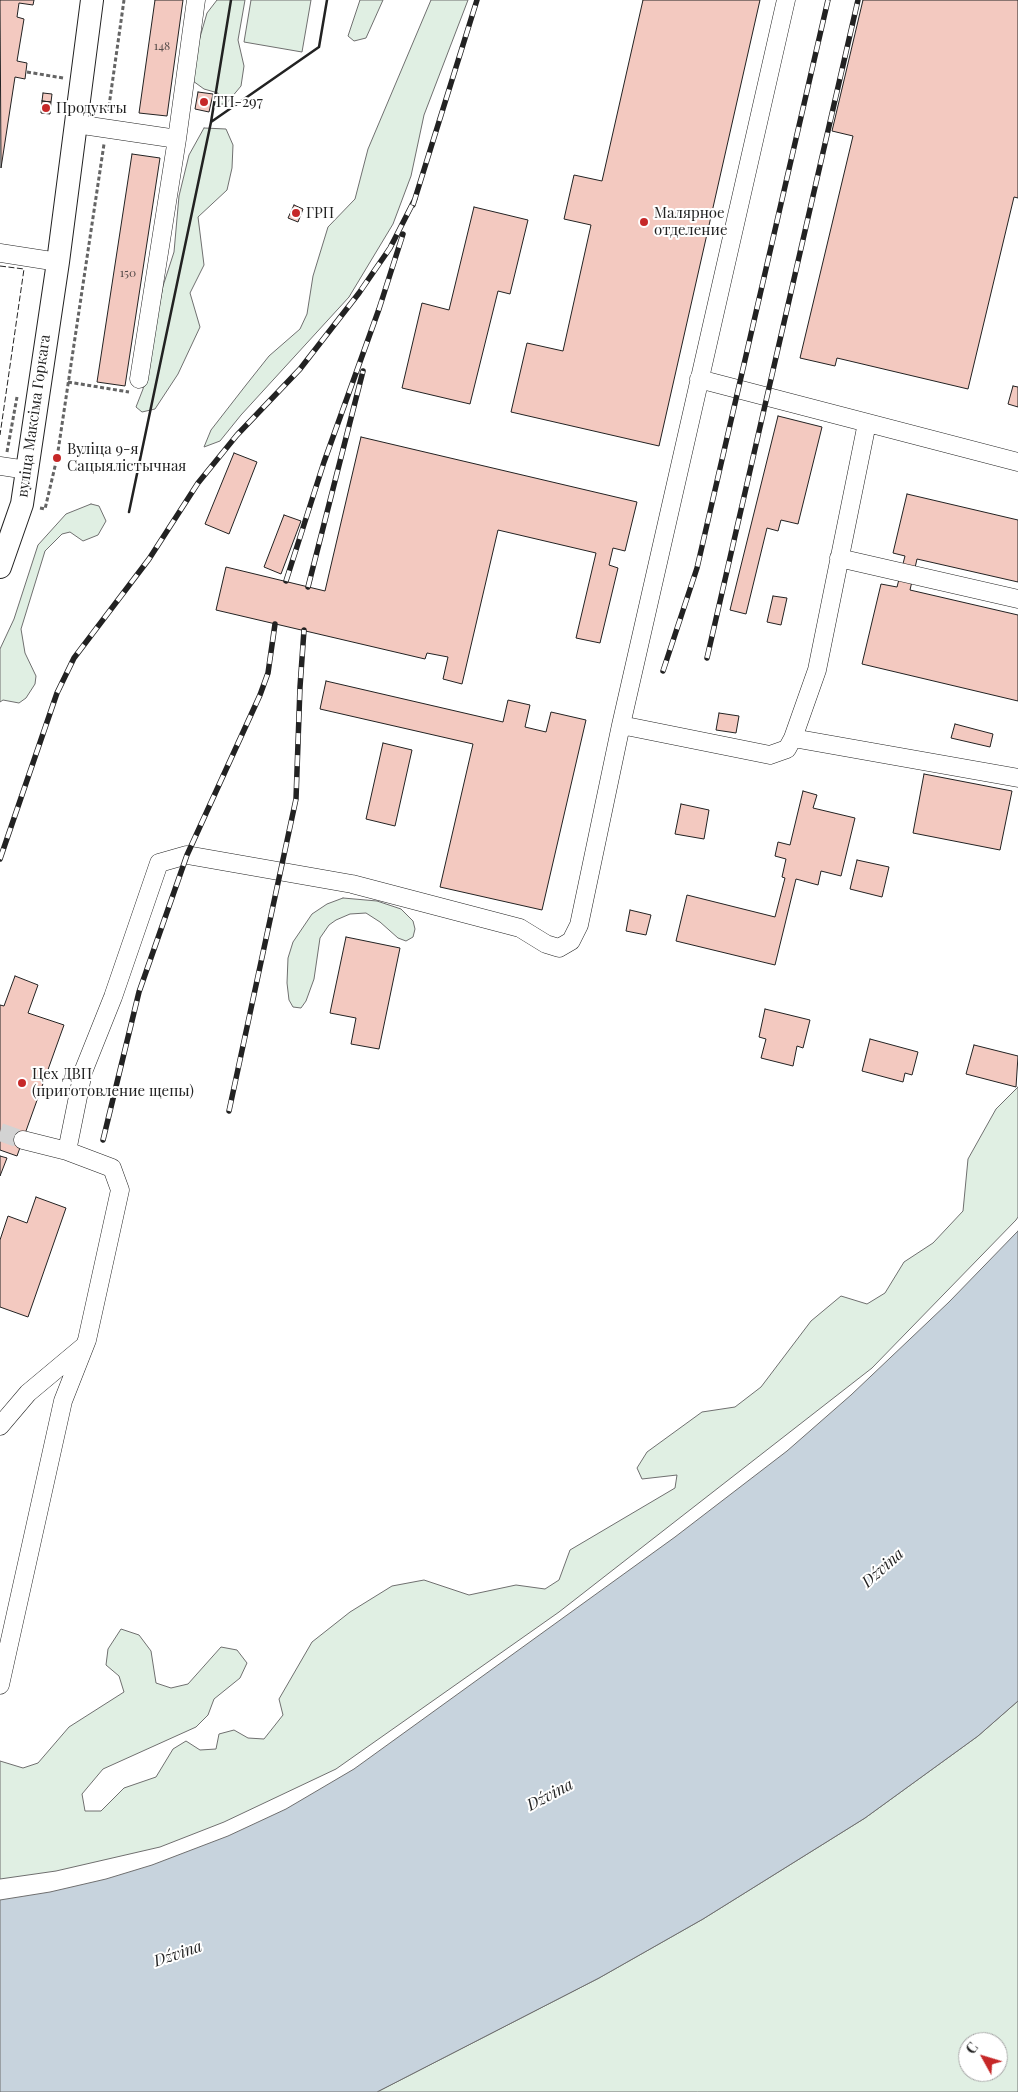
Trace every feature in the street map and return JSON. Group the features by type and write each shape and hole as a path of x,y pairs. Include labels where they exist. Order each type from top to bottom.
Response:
{"main road":[{"name":"вуліца Максіма Горкага","path":"89,126 92,0"},
{"name":"вуліца Максіма Горкага","path":"0,567 22,504 58,262 89,126 102,0"}],"street":[{"path":"139,379 177,139 196,0"},
{"path":"67,1151 83,1072 113,997 158,863 187,855 352,884 520,928 546,944 559,948 571,941 579,925 621,725 786,0"},
{"path":"89,126 177,139"},
{"path":"0,253 58,262"},
{"path":"699,379 1018,462"},
{"path":"621,725 770,755 787,749 793,738 816,670 867,423"},
{"path":"2,466 27,470"},
{"path":"840,558 1018,599"},
{"path":"793,738 1018,778"},
{"path":"0,1684 63,1401 84,1347 120,1190 112,1168 67,1151 23,1140"},
{"path":"0,1426 28,1393 84,1347"}],"path":[{"path":"40,508 45,509 57,458 68,382 89,126 124,0"},
{"path":"61,87 64,68"},
{"path":"27,72 63,78"},
{"path":"68,382 133,393 139,379"},
{"path":"2,466 18,390"}],"green space":[{"path":"217,0 245,0 238,40 244,66 241,86 226,104 217,104 218,93 204,89 193,81 194,58 207,13"},
{"path":"251,0 311,0 302,52 244,42"},
{"path":"360,0 383,0 366,38 354,41 348,36"},
{"path":"431,0 468,0 424,115 411,176 393,224 349,297 241,415 220,441 204,447 211,430 269,356 300,329 307,314 313,276 328,227 355,199 368,149"},
{"path":"204,128 226,129 233,145 232,168 227,190 198,217 204,265 190,293 200,327 178,374 155,409 142,412 136,407 143,389 163,286 174,252 179,196 189,155"},
{"path":"91,504 99,506 106,521 98,535 83,541 70,532 62,534 45,551 21,629 25,653 36,676 35,684 26,698 19,703 3,700 0,702 0,649 14,619 38,545 66,514"},
{"path":"343,898 377,901 401,909 413,921 415,929 413,937 406,941 398,938 380,922 366,913 350,914 336,920 329,925 320,938 314,979 306,1001 301,1008 293,1007 289,1000 287,983 288,958 293,942 312,914 327,904"},
{"path":"1018,1087 1018,1217 1016,1220 872,1368 559,1612 336,1769 224,1822 160,1847 56,1871 0,1879 0,1761 23,1768 38,1763 69,1727 124,1692 119,1676 106,1665 108,1649 121,1629 139,1635 151,1651 156,1683 171,1688 188,1684 221,1647 237,1650 247,1663 240,1678 214,1699 208,1715 196,1727 103,1769 82,1794 85,1811 101,1811 124,1788 156,1777 173,1749 186,1741 200,1750 216,1749 219,1734 234,1730 248,1738 264,1739 283,1715 279,1699 312,1642 350,1612 392,1586 424,1580 469,1595 516,1585 545,1589 559,1580 570,1550 675,1488 677,1475 642,1479 637,1468 647,1452 702,1412 735,1407 761,1387 811,1321 841,1296 867,1304 885,1293 904,1262 933,1243 963,1211 968,1159 996,1109"},
{"path":"1018,1701 1018,2092 377,2092 599,1978 703,1919 865,1818 978,1736"}],"water":[{"name":"Dźvina","path":"1018,1231 1018,1701 978,1736 865,1818 703,1919 599,1978 377,2092 0,2092 0,1900 50,1892 106,1879 152,1865 228,1836 286,1809 354,1769 675,1537 787,1451 851,1395 949,1302"}],"building":[{"path":"0,0 34,0 33,5 19,3 17,17 24,19 17,61 27,63 25,79 15,77 1,168"},
{"path":"155,0 183,0 167,116 139,113"},
{"name":"Малярное отделение","path":"643,0 760,0 659,446 511,412 527,343 563,351 591,225 564,219 574,175 602,181"},
{"path":"863,0 1018,0 1018,198 1014,197 968,389 837,358 835,366 800,358 853,136 832,131"},
{"name":"ТП-297","path":"198,92 213,94 209,112 195,109"},
{"path":"43,93 52,94 51,102 42,101"},
{"name":"Продукты","path":"42,101 51,102 50,114 41,113"},
{"path":"132,154 160,158 125,386 97,382"},
{"name":"ГРП","path":"294,205 303,209 298,222 288,218"},
{"path":"474,207 528,220 510,294 498,291 470,404 402,388 422,303 449,310"},
{"path":"1013,386 1018,387 1018,407 1008,404"},
{"path":"778,416 822,427 798,524 781,520 778,531 767,528 746,614 730,610"},
{"path":"361,437 637,502 625,551 613,548 609,565 618,568 600,643 576,638 596,553 498,530 462,684 443,679 448,657 427,653 425,659 216,610 226,567 325,591"},
{"path":"234,453 257,462 229,534 205,524"},
{"path":"907,494 1018,520 1018,582 917,559 910,590 1018,615 1018,701 862,664 881,584 897,587 905,556 893,553"},
{"path":"284,515 301,521 281,574 264,567"},
{"path":"773,596 787,598 781,625 767,622"},
{"path":"326,681 503,722 508,700 530,705 525,727 546,732 551,712 586,720 542,910 440,887 473,744 320,709"},
{"path":"719,713 739,716 736,733 716,730"},
{"path":"955,724 993,734 990,747 951,738"},
{"path":"383,743 412,750 395,826 366,819"},
{"path":"924,774 1012,791 1000,850 913,833"},
{"path":"803,791 817,795 813,808 855,818 841,876 821,871 818,885 796,879 775,965 676,941 687,895 775,917 785,878 782,877 786,859 775,856 778,842 790,845"},
{"path":"681,804 709,810 704,839 675,834"},
{"path":"857,860 889,867 882,897 850,889"},
{"path":"630,910 651,915 646,935 626,931"},
{"path":"346,937 400,948 379,1049 351,1044 356,1018 330,1013"},
{"name":"Цех ДВП (приготовление щепы)","path":"15,976 38,985 28,1013 64,1025 17,1156 0,1150 0,1005 4,1006"},
{"path":"765,1009 810,1020 803,1048 797,1046 793,1066 761,1058 766,1039 759,1037"},
{"path":"870,1039 918,1052 912,1075 905,1073 903,1082 862,1071"},
{"path":"974,1045 1018,1056 1016,1087 966,1074"},
{"path":"0,1156 7,1158 0,1176"},
{"path":"36,1197 66,1208 28,1317 0,1307 0,1240 8,1216 27,1223"}],"tunnel":[{"path":"0,1132 23,1140"}],"railway":[{"path":"413,205 477,0"},
{"path":"663,671 697,568 828,0"},
{"path":"707,658 858,0"},
{"path":"0,859 57,693 74,658 149,559 198,483 237,435 300,369 359,293 390,248 415,199"},
{"path":"286,581 324,462 379,309 403,234"},
{"path":"308,587 363,371"},
{"path":"103,1140 139,992 187,855 260,695 268,673 275,624"},
{"path":"229,1111 296,799 304,630"}],"fence":[{"path":"0,266 24,269 0,435"}],"wall":[{"path":"211,122 231,0"},
{"path":"129,512 211,122 319,47 327,0"}],"place":[{"name":"ТП-297","path":"204,102"},
{"name":"Продукты","path":"46,108"},
{"name":"ГРП","path":"296,213"},
{"name":"Малярное отделение","path":"644,222"},
{"name":"Вуліца 9-я Сацыялістычная","path":"57,458"},
{"name":"Цех ДВП (приготовление щепы)","path":"22,1083"}]}
